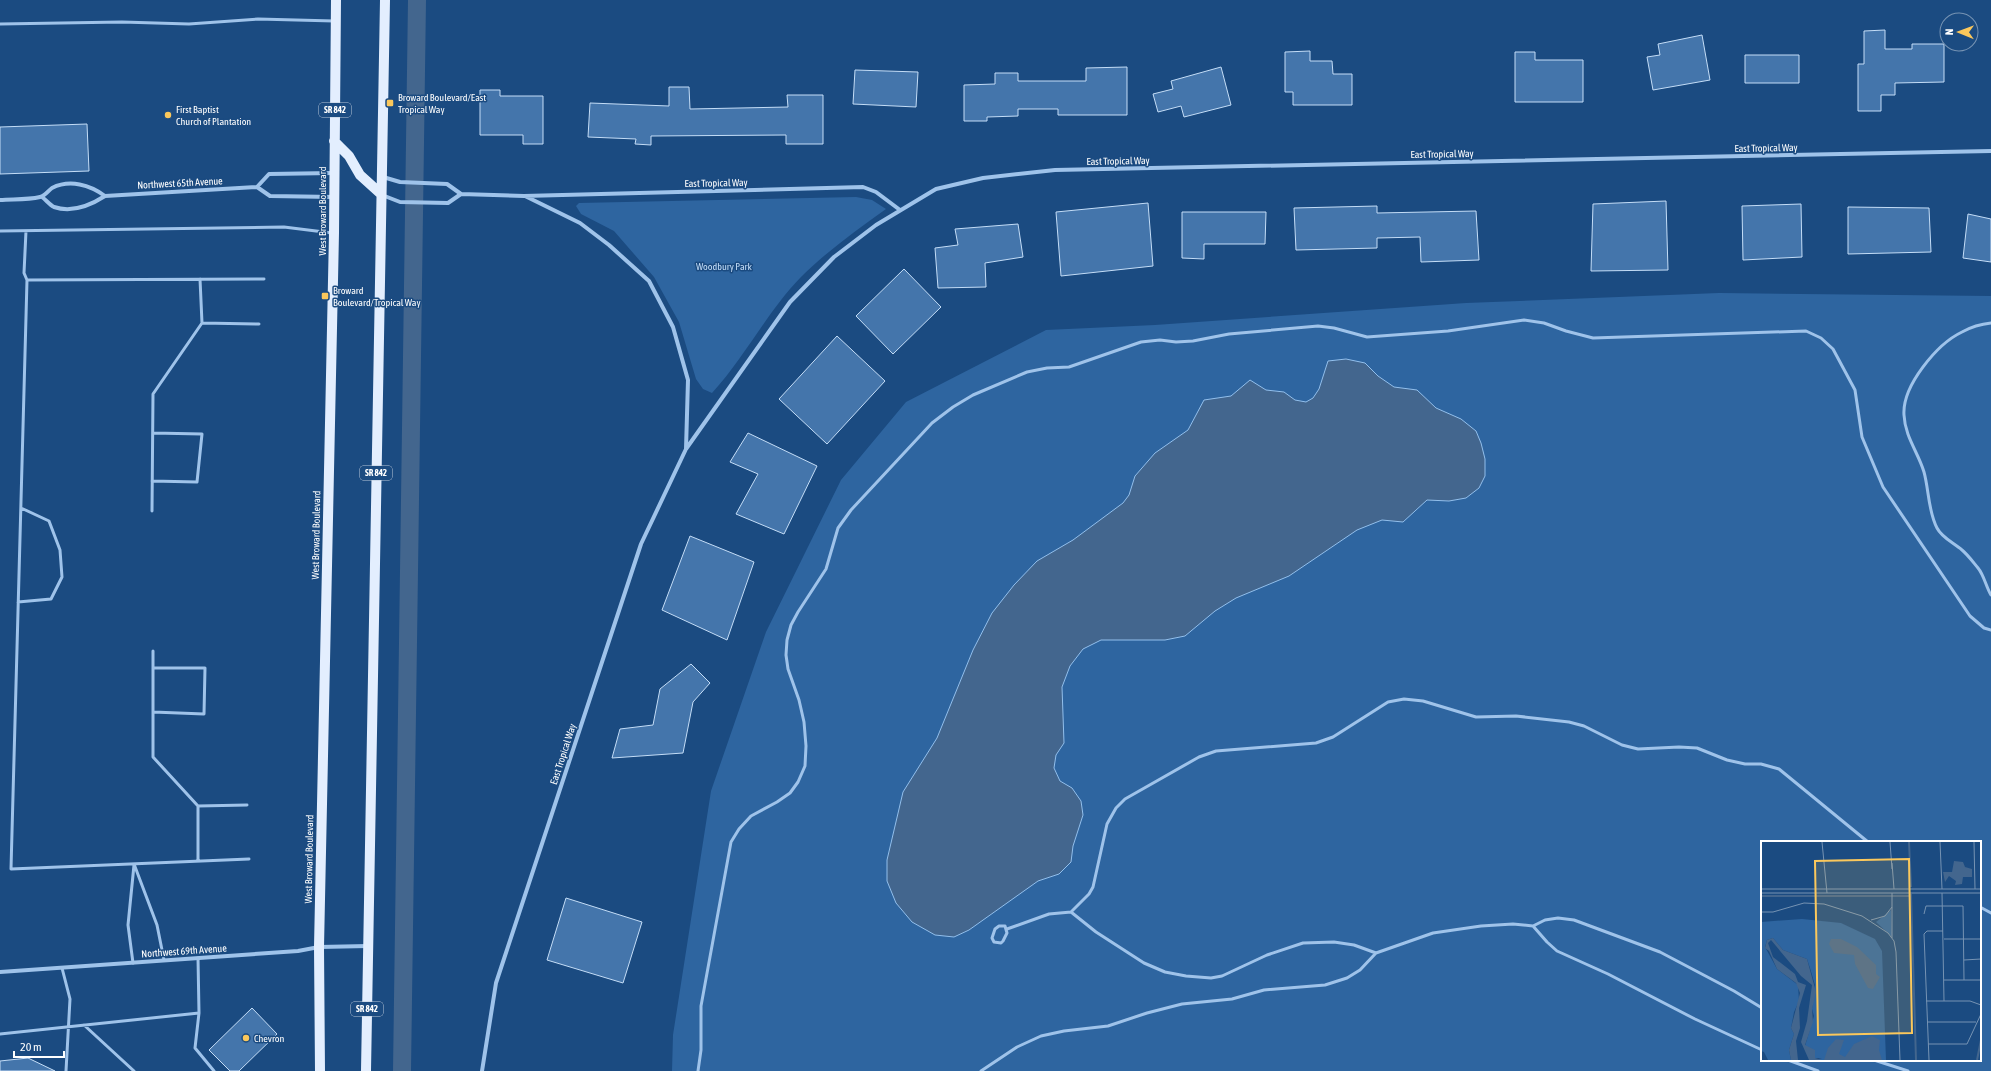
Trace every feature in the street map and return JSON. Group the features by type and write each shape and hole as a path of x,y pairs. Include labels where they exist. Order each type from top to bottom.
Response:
{"main road":[{"name":"West Broward Boulevard","path":"320,1071 320,947 334,233 336,0"},
{"name":"SR 842","path":"366,1071 385,0"},
{"path":"334,141 349,156 360,175 381,194"}],"street":[{"name":"East Tropical Way","path":"482,1071 496,983 641,544 686,449 790,302 834,257 876,225 900,210 936,189 983,178 1055,170 1991,151"},
{"path":"334,173 269,174 257,187 270,196 334,197"},
{"path":"381,177 400,182 447,184 461,194 448,203 400,202 381,194"},
{"path":"0,200 42,197 52,189 62,185 78,184 95,188 105,196"},
{"name":"Northwest 65th Avenue","path":"42,197 54,207 67,208 86,207 105,196 257,187"},
{"name":"East Tropical Way","path":"461,194 524,196 863,187 876,192 900,210"},
{"name":"East Tropical Way","path":"524,196 580,222 610,245 648,281 673,327 688,380 686,449"},
{"name":"Northwest 69th Avenue","path":"0,972 298,951 320,947 368,946"}],"lane":[{"path":"0,24 122,22 189,24 258,19 336,21"},
{"path":"0,231 284,227 334,233"},
{"path":"26,230 24,273 27,280 11,870 249,859"},
{"path":"152,511 152,394 202,323 200,279"},
{"path":"27,280 264,279"},
{"path":"698,1071 701,1050 701,1006 731,842 739,829 751,816 790,793 798,782 805,766 806,746 804,722 799,700 788,669 786,655 787,640 791,625 826,569 838,528 851,510 938,419 953,407 974,395 1027,372 1047,368 1069,367 1141,342 1160,340 1176,342 1193,341 1229,334 1318,326 1334,328 1366,337 1448,331 1524,320 1544,323 1566,331 1593,338 1806,331 1821,338 1833,349 1855,390 1862,437 1883,487 1970,616 1984,628 1991,630"},
{"path":"202,323 259,324"},
{"path":"1991,323 1961,332 1940,348 1925,365 1911,386 1905,400 1904,414 1910,443 1924,472 1932,516 1937,529 1963,551 1980,570 1991,595"},
{"path":"152,481 197,482 202,434 153,433"},
{"path":"18,602 51,599 62,577 60,550 50,520 21,508"},
{"path":"153,652 153,757 198,806 198,861"},
{"path":"153,668 205,668 204,714 153,712"},
{"path":"1007,929 1049,914 1071,912 1089,894 1093,887 1107,824 1116,808 1125,799 1198,757 1216,751 1316,743 1333,737 1388,702 1404,699 1423,701 1476,717 1516,716 1569,722 1584,726 1622,745 1656,749 1679,747 1697,748 1727,760 1745,764 1761,764 1779,769 1867,841"},
{"path":"198,806 247,805"},
{"path":"134,864 157,925 164,960"},
{"path":"133,963 128,925 134,864"},
{"path":"1981,908 1991,913"},
{"path":"1071,912 1102,936 1144,963 1165,972 1186,976 1211,978 1222,976 1285,948 1317,941 1354,945 1376,953"},
{"path":"981,1071 1017,1047 1041,1036 1064,1031 1108,1026 1147,1013 1182,1004 1232,999 1264,990 1325,985 1340,980 1360,970 1376,953 1433,933 1460,928 1513,924 1532,926 1545,920 1558,918 1574,920 1660,952 1734,991 1761,1007"},
{"path":"999,926 1005,926 1007,929 1006,937 1003,941 1000,943 994,942 992,938 995,929 999,926"},
{"path":"1532,926 1557,951 1608,974 1695,1019 1761,1050"},
{"path":"198,958 199,1013 195,1048 214,1071"},
{"path":"62,968 70,999 70,1027 66,1071"},
{"path":"0,1034 199,1013"},
{"path":"84,1025 134,1071"},
{"path":"1791,1061 1818,1071"},
{"path":"1877,1061 1908,1071"}],"green space":[{"name":"Woodbury Park","path":"856,197 872,200 886,209 853,233 801,277 777,305 735,365 712,393 703,389 696,379 679,322 654,277 614,231 581,214 576,206 579,203"},
{"path":"1719,293 1991,296 1991,1071 672,1071 673,1035 711,791 766,632 841,480 906,402 1046,330 1155,325 1466,303"}],"shaded area":[{"path":"1346,359 1365,363 1378,376 1394,387 1417,390 1436,408 1461,419 1476,431 1485,459 1485,476 1479,488 1466,498 1449,501 1427,500 1403,522 1382,520 1357,530 1289,576 1236,598 1215,611 1185,636 1165,640 1101,640 1083,649 1070,666 1062,687 1064,743 1056,755 1054,768 1060,781 1072,788 1081,801 1083,815 1073,846 1071,862 1059,874 1038,881 969,930 954,937 935,935 912,922 896,903 887,881 887,860 903,792 937,738 973,650 992,613 1014,585 1037,561 1073,540 1123,503 1129,495 1135,476 1155,453 1188,430 1204,400 1231,396 1250,380 1266,390 1284,392 1295,400 1306,402 1313,398 1319,389 1328,361"}],"building":[{"path":"1885,30 1885,49 1912,49 1912,44 1939,44 1939,52 1944,52 1944,82 1895,83 1895,95 1881,95 1881,111 1858,111 1858,64 1864,64 1864,31"},
{"path":"1702,35 1710,80 1653,90 1647,57 1660,55 1658,44"},
{"path":"1310,51 1310,61 1332,61 1333,74 1352,74 1352,105 1293,105 1293,92 1285,92 1285,52"},
{"path":"1515,52 1535,52 1535,60 1583,60 1583,102 1515,102"},
{"path":"1745,55 1799,55 1799,83 1745,83"},
{"path":"1127,67 1127,115 1058,115 1058,109 1018,109 1018,116 987,117 987,121 964,121 964,85 995,84 995,73 1018,73 1018,81 1086,81 1086,68"},
{"path":"1221,67 1231,105 1184,117 1181,106 1158,112 1153,94 1173,89 1171,81"},
{"path":"855,70 918,72 916,107 853,104"},
{"path":"669,87 689,87 690,109 788,107 787,95 823,95 823,144 786,144 786,135 651,136 651,145 635,144 636,139 588,137 590,103 669,106"},
{"path":"480,90 500,90 500,96 543,96 543,144 523,144 523,135 480,135"},
{"path":"87,124 89,171 0,174 0,127"},
{"path":"1666,201 1668,270 1591,271 1593,204"},
{"path":"1148,203 1153,266 1061,276 1056,212"},
{"path":"1801,204 1802,257 1743,260 1742,206"},
{"path":"1377,206 1377,213 1476,211 1479,260 1421,262 1420,237 1377,238 1377,248 1296,250 1294,208"},
{"path":"1848,207 1929,208 1931,252 1848,254"},
{"path":"1182,212 1266,212 1265,244 1204,244 1204,259 1182,258"},
{"path":"1968,214 1991,219 1991,262 1963,258"},
{"path":"1018,224 1023,257 985,263 986,287 938,288 935,248 958,245 955,229"},
{"path":"904,269 941,307 893,354 856,316"},
{"path":"837,336 885,381 827,444 779,399"},
{"path":"748,433 817,466 784,534 736,514 758,474 730,462"},
{"path":"690,536 754,562 727,640 662,610"},
{"path":"691,664 710,683 693,702 683,753 612,758 620,729 653,725 660,689"},
{"path":"566,898 642,922 623,983 547,960"},
{"path":"252,1008 277,1034 239,1071 230,1071 209,1050"},
{"path":"28,1058 55,1071 0,1071 0,1061"}],"waterway":[{"path":"402,1071 417,0"}],"place":[{"name":"Broward Boulevard/East Tropical Way","path":"390,103"},
{"name":"First Baptist Church of Plantation","path":"168,115"},
{"name":"Broward Boulevard/Tropical Way","path":"325,296"},
{"name":"Chevron","path":"246,1038"}]}
